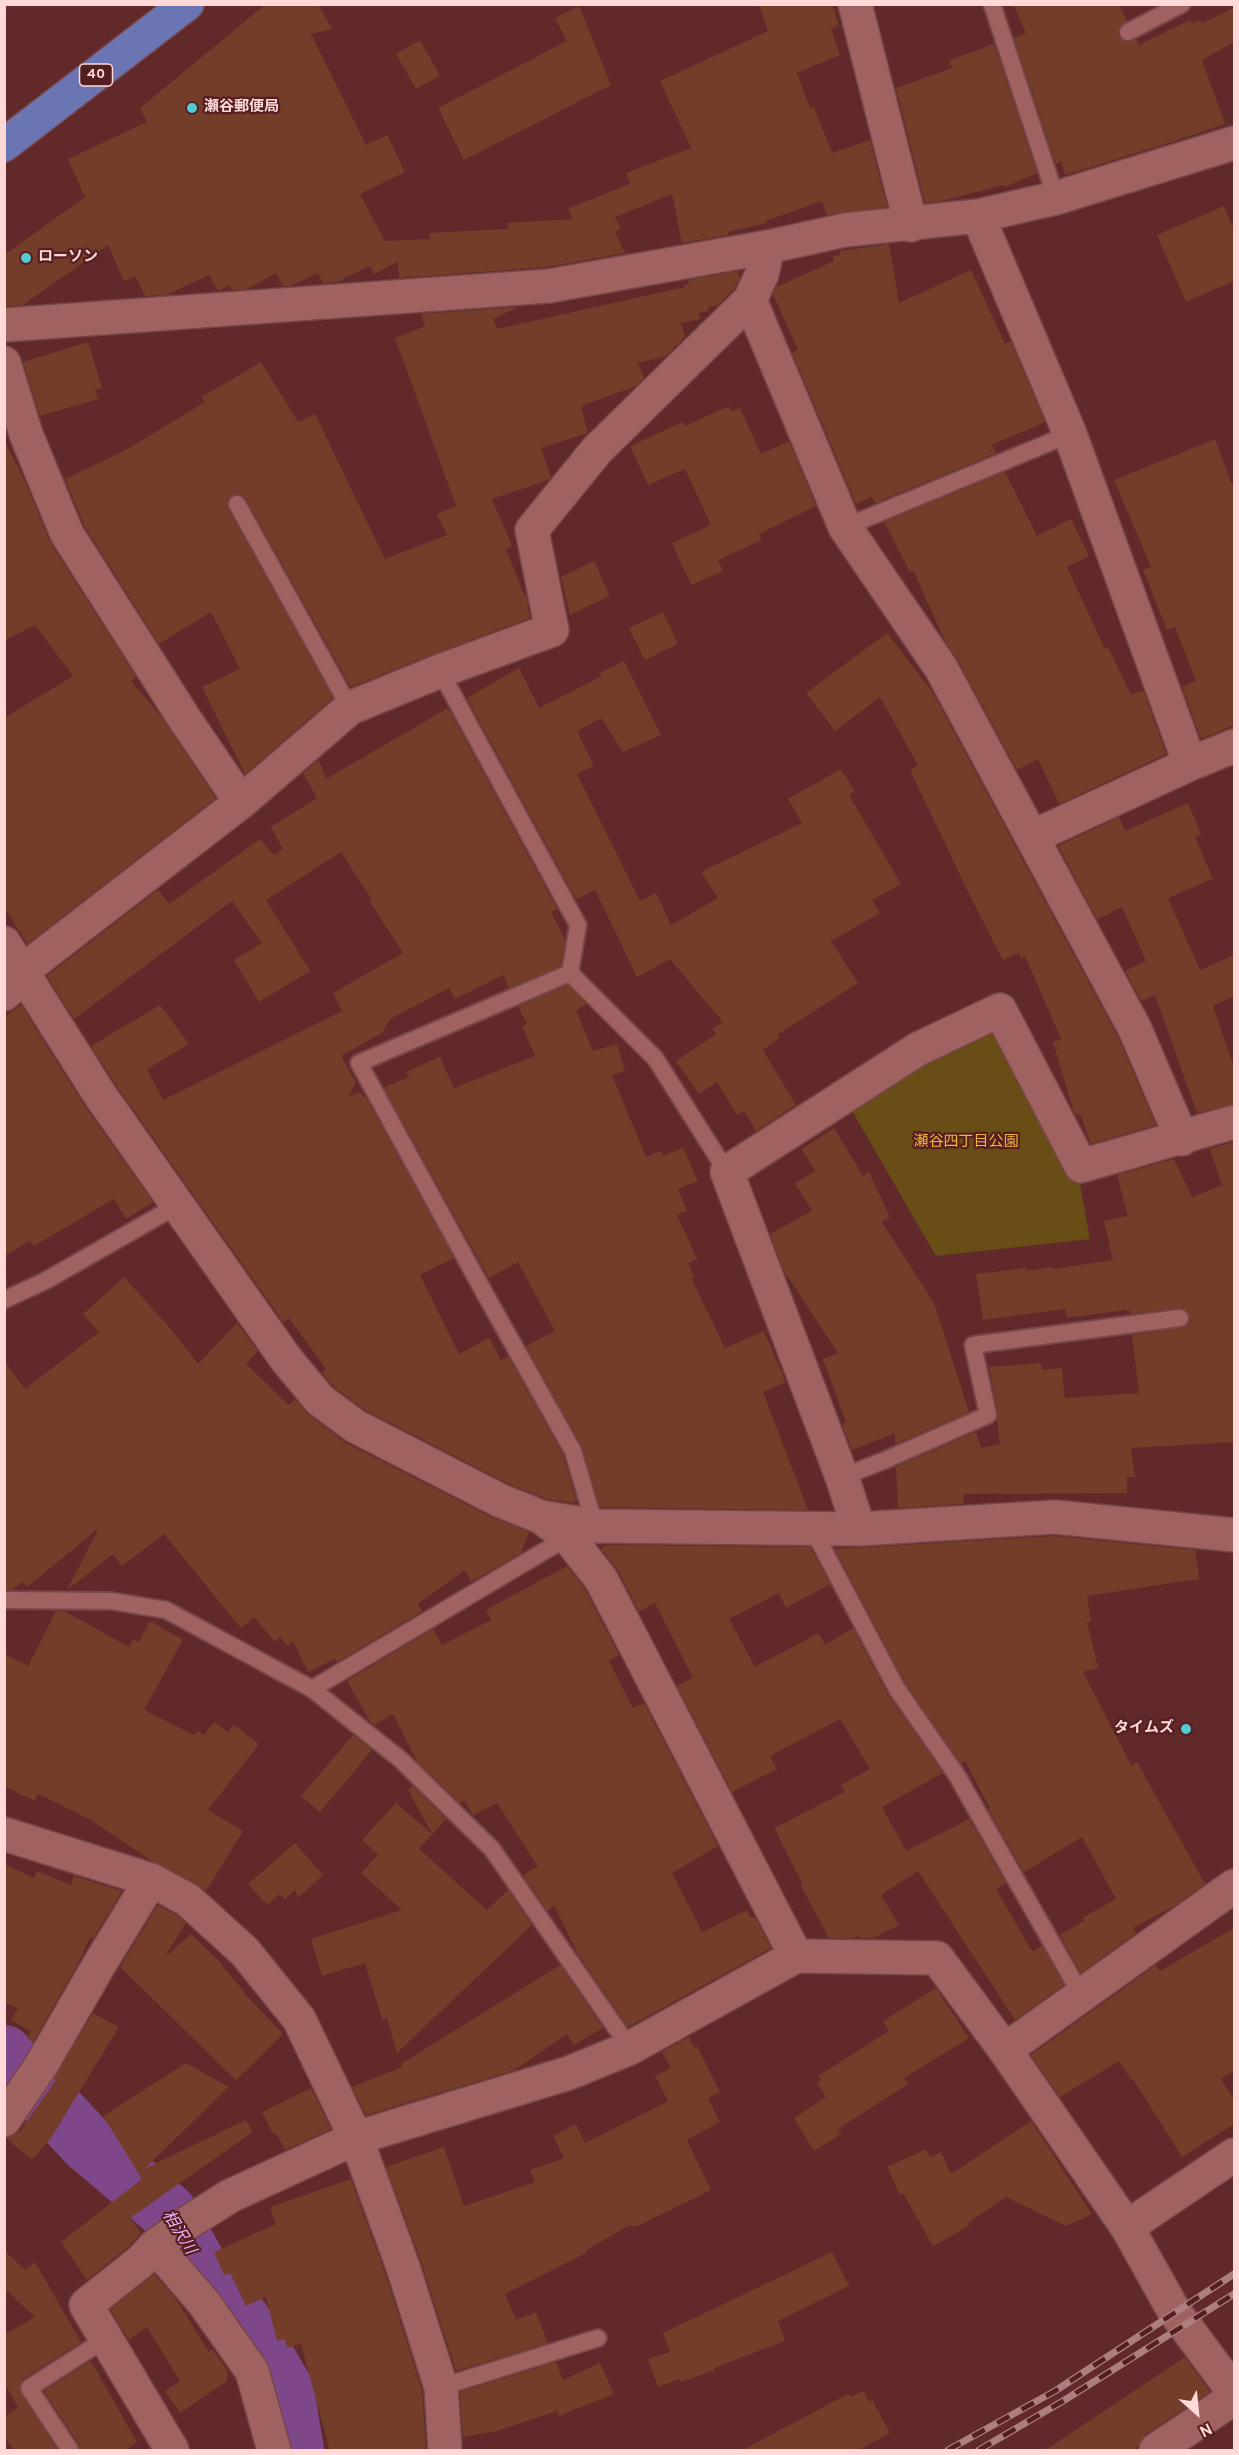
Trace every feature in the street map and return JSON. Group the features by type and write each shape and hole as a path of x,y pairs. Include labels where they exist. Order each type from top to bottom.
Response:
{"main road":[{"name":"40","path":"4,145 174,9"}],"street":[{"path":"856,5 910,225"},
{"path":"4,325 549,286 768,247 845,230 910,225 978,216 1056,198 1234,142"},
{"path":"978,216 1070,434 1190,764"},
{"path":"15,985 30,965 241,802 350,708 440,671 552,630 532,530 597,450 750,300 762,274 768,247"},
{"path":"750,300 845,527 941,668 1135,1029 1182,1139"},
{"path":"4,363 26,434 67,534 184,718 241,802"},
{"path":"1032,837 1234,746"},
{"path":"4,943 15,985 100,1095 286,1359 320,1400 355,1426 499,1500 581,1531 859,1529 1055,1517 1234,1535"},
{"path":"859,1529 842,1477 727,1172 918,1049 1000,1010 1081,1167 1234,1122"},
{"path":"581,1531 607,1588 796,1956"},
{"path":"4,1834 151,1880 188,1900 245,1952 299,2019 356,2138 403,2267 441,2387 445,2451"},
{"path":"13,2107 42,2064 151,1880"},
{"path":"1005,2050 1234,1886"},
{"path":"172,2451 86,2305 140,2262 168,2236 230,2196 356,2138 569,2073 630,2048 796,1956 937,1958 1005,2050 1127,2227 1174,2311 1234,2392"},
{"path":"1127,2227 1234,2156"},
{"path":"168,2236 204,2303 252,2371 274,2451"},
{"path":"1156,2451 1234,2398"}],"lane":[{"path":"992,4 1056,198"},
{"path":"1128,32 1182,4"},
{"path":"845,527 1070,434"},
{"path":"237,504 350,708"},
{"path":"440,671 578,925 570,973"},
{"path":"570,973 655,1058 727,1172"},
{"path":"312,1689 581,1531 573,1450 359,1063 570,973"},
{"path":"4,1300 45,1281 178,1205"},
{"path":"842,1477 988,1415 973,1346 1180,1318"},
{"path":"812,1528 897,1689 956,1774 1082,1996"},
{"path":"4,1600 111,1601 166,1610 312,1689 400,1759 492,1849 630,2048"},
{"path":"70,2451 29,2388 107,2338"},
{"path":"441,2387 598,2338"}],"green space":[{"name":"瀬谷四丁目公園","path":"998,1022 1079,1179 1090,1239 936,1256 851,1109 914,1065"}],"building":[{"path":"266,4 318,4 332,29 311,34 366,145 387,135 405,172 360,194 385,241 430,239 429,233 508,229 507,223 572,219 568,208 630,184 626,173 691,148 660,81 768,31 759,4 832,4 839,26 831,29 840,55 797,73 810,108 814,107 832,153 870,140 887,207 827,215 822,201 766,221 766,223 728,232 729,235 682,243 672,194 615,217 621,229 615,232 625,253 547,267 399,278 398,262 374,274 370,266 337,282 323,283 318,273 291,286 283,286 276,273 247,289 232,290 230,285 218,291 209,275 167,295 145,296 135,276 124,281 108,245 23,305 4,306 4,255 85,197 68,159 147,122 140,108"},
{"path":"1013,4 1119,4 1127,21 1119,27 1118,36 1127,42 1136,39 1139,45 1190,20 1193,24 1200,20 1202,23 1234,8 1234,42 1202,60 1225,124 1065,175 1061,161 1056,164 1014,38 1026,33"},
{"path":"579,6 611,85 464,160 438,108 567,41 555,18"},
{"path":"420,40 440,76 416,89 396,54"},
{"path":"994,44 1037,173 1005,187 1004,185 942,201 925,203 896,88 952,68 950,60"},
{"path":"1224,206 1234,230 1234,281 1186,302 1157,235"},
{"path":"889,244 899,303 971,270 1005,344 1011,341 1045,422 992,445 996,453 875,503 872,497 856,504 792,352 798,350 773,294 776,287 834,261 833,256 840,255 839,251"},
{"path":"738,271 740,278 734,289 718,305 708,307 709,311 699,313 700,319 681,323 685,337 666,356 638,363 644,378 636,386 581,406 588,433 541,448 551,477 548,480 492,499 512,546 506,549 524,595 526,594 530,618 351,687 246,499 238,494 228,498 228,509 333,698 245,774 202,687 240,669 211,612 159,644 84,525 65,479 126,450 205,402 202,397 261,362 298,422 315,414 385,559 447,535 437,514 456,506 395,338 425,326 421,314 518,307 493,319 497,329 685,287 684,285 689,284 688,280"},
{"path":"88,342 102,388 95,390 98,399 40,416 23,362"},
{"path":"729,406 731,411 740,408 761,454 789,441 816,506 759,534 762,540 718,560 723,571 691,585 672,543 711,525 685,469 648,485 630,446 683,422 685,426"},
{"path":"1215,439 1234,490 1234,725 1201,739 1182,687 1196,681 1175,627 1167,630 1143,570 1151,567 1114,480"},
{"path":"4,440 25,481 51,544 136,677 131,681 163,719 216,798 27,944 4,906 4,718 73,676 35,625 4,641"},
{"path":"1005,472 1037,536 1071,519 1089,556 1067,567 1105,649 1108,647 1131,695 1143,690 1166,754 1059,804 1038,759 1017,770 946,643 913,570 910,572 884,522"},
{"path":"594,561 610,596 570,615 561,577"},
{"path":"663,612 678,644 645,660 629,628"},
{"path":"887,633 933,693 1118,1037 1156,1125 1091,1144 1080,1114 1076,1115 1073,1109 1053,1042 1061,1039 1025,956 1021,958 1019,953 1003,960 910,770 918,765 880,697 835,731 806,693"},
{"path":"624,661 661,735 623,752 601,718 577,731 594,766 577,774 640,901 656,893 671,925 718,898 701,872 802,823 788,799 841,769 855,791 849,795 901,884 872,900 880,913 831,941 858,983 777,1035 779,1038 763,1050 796,1105 756,1131 744,1111 737,1115 717,1082 699,1094 676,1061 716,1034 712,1029 723,1022 670,959 637,977 595,890 576,899 467,698 519,668 539,708 602,676 600,673"},
{"path":"448,708 557,909 551,912 565,939 561,966 509,988 503,975 455,999 449,988 390,1019 383,1032 341,1056 356,1083 348,1097 360,1092 363,1097 365,1096 454,1258 420,1275 459,1354 489,1338 501,1360 508,1356 563,1455 576,1500 573,1503 547,1499 507,1483 365,1410 333,1386 322,1373 326,1369 289,1318 284,1323 91,1046 160,1005 189,1044 147,1069 163,1100 342,1011 333,993 403,953 341,852 266,900 310,971 259,1002 234,960 262,943 232,901 74,1019 47,976 158,890 169,904 260,839 274,855 283,849 271,827 317,798 303,773 319,760 326,779"},
{"path":"1188,803 1201,834 1195,837 1213,879 1168,898 1200,970 1234,955 1234,996 1213,1006 1234,1067 1234,1104 1197,1113 1155,995 1141,1001 1125,971 1146,961 1122,907 1097,919 1058,846 1119,817 1125,831"},
{"path":"568,985 587,1004 576,1010 593,1051 617,1044 625,1071 612,1075 646,1157 661,1151 663,1156 683,1148 698,1181 678,1189 687,1211 677,1215 697,1259 688,1263 694,1277 691,1278 725,1348 764,1331 786,1382 763,1392 808,1510 600,1507 582,1446 526,1346 555,1331 518,1262 489,1278 384,1088 409,1077 406,1072 440,1057 454,1088 535,1056 522,1026 527,1024 518,1006"},
{"path":"21,1005 84,1105 153,1202 126,1219 114,1199 34,1246 30,1241 4,1256 4,1017"},
{"path":"834,1128 863,1176 869,1172 890,1217 882,1222 934,1303 969,1412 895,1444 895,1433 852,1450 842,1424 846,1422 823,1359 838,1353 784,1271 770,1234 812,1211 795,1183 815,1171 802,1149"},
{"path":"1233,1142 1234,1442 1131,1448 1135,1477 1127,1477 1127,1493 964,1494 963,1504 898,1508 896,1467 976,1432 981,1448 1000,1444 998,1413 989,1367 1041,1363 1042,1370 1062,1368 1065,1398 1139,1393 1132,1335 1181,1328 1190,1321 1188,1311 1179,1308 1130,1314 1130,1311 1125,1310 1067,1318 1065,1309 983,1320 976,1274 1026,1268 1026,1271 1053,1267 1053,1269 1113,1260 1104,1221 1128,1216 1117,1175 1174,1159 1192,1197 1222,1185 1210,1149"},
{"path":"124,1277 170,1328 198,1364 237,1323 258,1351 246,1364 289,1405 295,1399 309,1415 346,1443 491,1517 529,1532 521,1553 471,1582 465,1570 418,1604 422,1611 337,1662 335,1659 308,1672 293,1641 287,1646 280,1637 275,1642 254,1617 241,1628 164,1534 122,1566 113,1554 67,1590 99,1528 27,1587 22,1582 12,1590 4,1590 4,1361 25,1389 99,1332 83,1314"},
{"path":"1055,1536 1195,1550 1199,1579 1087,1596 1091,1621 1087,1622 1098,1668 1083,1672 1131,1765 1137,1762 1205,1884 1174,1906 1133,1928 1136,1933 1081,1973 1060,1935 1084,1921 1082,1918 1116,1899 1082,1837 1024,1872 988,1809 990,1808 965,1761 961,1763 906,1684 835,1549"},
{"path":"608,1545 810,1547 830,1584 786,1608 779,1593 729,1619 755,1667 819,1633 825,1645 853,1628 888,1695 943,1773 882,1807 906,1851 969,1819 1006,1883 996,1889 1032,1951 1042,1946 1064,1985 1015,2020 918,1871 881,1895 899,1925 873,1938 858,1936 829,1938 774,1828 845,1792 841,1785 870,1769 840,1719 770,1756 777,1769 732,1792 677,1686 693,1678 655,1603 639,1612 618,1570 601,1549"},
{"path":"567,1566 585,1589 619,1655 609,1661 633,1708 644,1703 718,1846 672,1873 702,1932 747,1910 751,1918 755,1917 771,1948 628,2027 578,1954 554,1905 548,1911 523,1875 538,1867 497,1803 473,1815 464,1800 460,1803 417,1761 393,1714 374,1725 347,1681 433,1629 442,1645 491,1620 486,1610"},
{"path":"56,1611 64,1611 129,1647 133,1639 139,1642 150,1621 183,1640 144,1710 194,1735 198,1731 204,1735 214,1722 228,1732 234,1725 259,1744 208,1810 243,1831 206,1891 152,1861 89,1819 38,1794 35,1801 4,1786 4,1654 28,1666"},
{"path":"353,1735 372,1750 320,1812 301,1796"},
{"path":"412,1785 446,1819 419,1849 487,1910 508,1890 532,1925 397,2053 387,2018 382,2019 365,1963 322,1976 311,1939 402,1910 361,1873 378,1855 362,1840 396,1803 432,1834 408,1790"},
{"path":"295,1843 323,1875 298,1898 295,1890 285,1899 280,1894 267,1905 248,1884"},
{"path":"4,1864 34,1878 37,1871 71,1885 74,1876 122,1891 92,1940 90,1937 79,1962 33,2042 27,2038 31,2031 11,2020 18,2008 4,2003"},
{"path":"158,1905 177,1915 186,1923 164,1958 191,1934 223,1965 221,1967 283,2034 236,2080 120,1967"},
{"path":"1234,1928 1234,2071 1221,2079 1234,2100 1234,2124 1182,2157 1133,2079 1131,2080 1119,2061 1060,2097 1031,2055 1156,1965 1160,1971"},
{"path":"560,1965 603,2028 574,2045 567,2034 515,2070 366,2115 352,2087 402,2067 401,2064"},
{"path":"936,1988 969,2038 904,2078 908,2084 838,2129 841,2134 814,2151 794,2118 826,2097 817,2083 821,2080 818,2076 889,2031 883,2021"},
{"path":"93,2013 119,2027 51,2138 32,2160 7,2139 20,2131 56,2080 54,2079"},
{"path":"689,2037 694,2048 697,2046 720,2092 708,2098 720,2122 687,2140 711,2190 638,2226 628,2226 585,2251 586,2253 505,2294 516,2320 536,2312 548,2343 456,2371 421,2261 386,2167 444,2147 464,2206 535,2182 530,2170 564,2158 553,2136 576,2124 585,2143 668,2101 655,2076 671,2068 662,2052"},
{"path":"186,2063 229,2087 144,2169 246,2120 253,2132 130,2218 141,2233 127,2248 87,2280 61,2242 142,2179 103,2116"},
{"path":"311,2088 331,2129 285,2150 276,2133 273,2134 262,2112"},
{"path":"1031,2121 1092,2214 1066,2226 1006,2197 968,2223 969,2226 933,2246 903,2193 900,2195 887,2167 926,2149 930,2157 941,2152 951,2174"},
{"path":"351,2179 385,2273 422,2390 426,2451 330,2451 301,2344 287,2348 285,2339 277,2341 266,2297 246,2306 230,2273 224,2275 214,2252 276,2224 270,2207"},
{"path":"4,2250 25,2270 35,2262 81,2342 23,2379 19,2388 58,2451 14,2451 4,2436 4,2417 18,2407 4,2383 4,2335 35,2317 4,2288"},
{"path":"832,2252 849,2286 778,2321 785,2341 714,2368 715,2370 658,2387 648,2359 670,2352 663,2333"},
{"path":"154,2274 176,2299 209,2352 212,2349 227,2370 227,2381 180,2413 165,2391 180,2381 147,2327 129,2340 110,2309"},
{"path":"1185,2357 1210,2392 1146,2434 1132,2451 1044,2451"},
{"path":"91,2361 137,2442 124,2451 80,2451 79,2444 44,2391"},
{"path":"556,2362 563,2380 600,2363 614,2394 559,2416 557,2411 497,2431 463,2437 460,2392"},
{"path":"863,2391 869,2402 872,2400 890,2433 857,2451 741,2451 848,2394 851,2397"}],"waterway":[{"name":"相沢川","path":"4,2054 88,2144 168,2212 196,2262 250,2331 285,2390 295,2450"}],"railway":[{"path":"948,2450 1055,2391 1234,2274"},
{"path":"979,2450 1063,2401 1234,2294"}],"place":[{"name":"瀬谷郵便局","path":"192,108"},
{"name":"ローソン","path":"26,258"},
{"name":"タイムズ","path":"1186,1729"}]}
